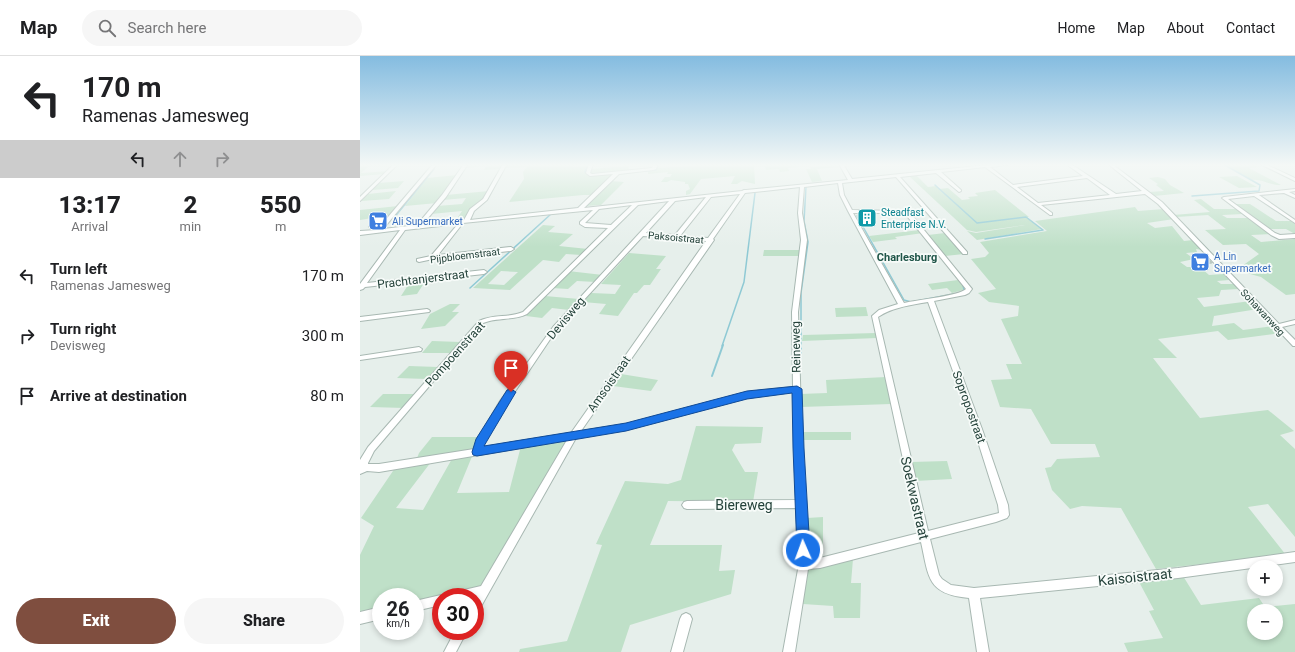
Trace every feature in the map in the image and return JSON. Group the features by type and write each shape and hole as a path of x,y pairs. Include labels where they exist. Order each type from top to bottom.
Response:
{"street":[{"path":"360,200 368,192"},
{"path":"379,231 412,192"},
{"path":"418,227 447,192"},
{"path":"433,257 464,222 472,210 485,200 490,192"},
{"path":"580,209 598,192"},
{"path":"360,233 744,192"},
{"name":"Amsoistraat","path":"484,591 574,435 744,192"},
{"name":"Reineweg","path":"789,652 804,564 798,448 795,312 804,240 800,212 801,192"},
{"path":"842,192 850,211 902,305 931,301 967,292 969,289 965,283 909,215 901,212 850,211"},
{"path":"911,192 964,253"},
{"path":"1020,192 1050,214"},
{"path":"1109,192 1114,195"},
{"path":"1037,204 1147,192"},
{"name":"Sohawanweg","path":"1147,192 1160,202 1295,344"},
{"path":"1278,192 1224,198 1273,234 1279,237 1295,236"},
{"path":"1285,192 1295,197"},
{"path":"676,237 710,195"},
{"path":"1255,195 1295,222"},
{"name":"Devisweg","path":"477,452 480,442 503,403 554,328 674,199"},
{"name":"Pompoenstraat","path":"363,469 363,463 371,450 481,322 493,317 513,317 525,313 637,203"},
{"path":"598,207 582,223 585,225 613,227"},
{"path":"361,287 404,228"},
{"name":"Paksoistraat","path":"642,234 711,240"},
{"name":"Pijpbloemstraat","path":"419,260 433,257 511,249"},
{"name":"Prachtanjerstraat","path":"361,287 484,272"},
{"name":"Sopropostraat","path":"924,536 1004,515 1003,505 978,429 931,301"},
{"name":"Soekwastraat","path":"902,305 883,310 875,316 934,577 939,585 951,591 974,593"},
{"path":"360,319 427,311"},
{"path":"1277,326 1295,322"},
{"path":"360,358 419,349"},
{"path":"363,469 379,468 626,427 747,395 797,389"},
{"name":"Biereweg","path":"687,505 801,504"},
{"path":"804,564 820,563 924,536"},
{"name":"Kaisoistraat","path":"974,593 1178,573 1295,557"},
{"path":"974,593 983,652"},
{"path":"360,618 372,615"},
{"path":"677,652 686,620"},
{"path":"450,652 456,640"}],"green space":[{"path":"395,192 389,199 361,201 368,194"},
{"path":"416,192 445,192 437,203 405,206"},
{"path":"489,192 483,201 466,219 456,220 462,211 431,214 437,206 462,204 466,198 442,200 446,195"},
{"path":"516,192 594,192 591,195 509,202"},
{"path":"600,192 614,192 601,205 586,206"},
{"path":"686,192 692,192 690,194 686,195"},
{"path":"926,192 952,192 962,200 970,199 968,197 978,196 975,193 997,192 1042,229 977,240 967,231 976,233 1025,225 976,232 967,230"},
{"path":"1149,192 1182,192 1184,193 1154,196"},
{"path":"1201,199 1214,209 1236,209 1243,214 1222,215 1227,218 1249,218 1272,234 1251,235 1261,242 1295,239 1295,294 1286,295 1261,277 1243,272 1242,266 1259,254 1246,244 1223,245 1205,230 1226,229 1208,215 1176,217 1173,215 1210,212 1194,200"},
{"path":"1235,204 1250,204 1276,221 1291,221 1295,224 1295,234 1286,229 1270,229"},
{"path":"398,206 390,215 360,220 360,210"},
{"path":"1135,207 1138,211 1164,209 1174,219 1147,223 1155,228 1172,226 1184,241 1193,240 1202,250 1196,249 1197,252 1186,253 1194,259 1180,262 1187,267 1200,267 1209,275 1224,274 1229,280 1217,281 1221,284 1235,284 1239,289 1221,290 1219,296 1197,298 1204,307 1251,301 1258,309 1214,316 1212,326 1234,323 1243,330 1274,326 1281,333 1228,340 1218,331 1158,339 1177,358 1153,358 1200,418 1268,410 1294,431 1280,435 1295,449 1295,537 1268,504 1248,507 1286,555 1156,569 1121,508 1082,506 1070,509 1052,490 1045,468 1051,467 1057,459 1100,457 1095,444 1051,444 1031,409 1000,407 991,380 1012,379 1006,364 1022,364 1001,319 1018,316 1019,306 989,302 978,293 996,289 971,259 985,257 989,253 980,242 1047,231 1035,221"},
{"path":"543,225 555,226 548,232 573,234 559,246 588,249 581,255 566,254 559,262 543,260 510,290 473,288","holes":["501,271 518,272 504,285 488,284"]},
{"path":"920,230 923,233 895,237 897,239 873,242 869,236"},
{"path":"945,233 964,254 945,256 928,235"},
{"path":"764,250 801,250 800,256 763,256"},
{"path":"629,253 666,256 656,269 661,269 650,285 644,285 637,293 634,293 618,316 599,314 606,304 583,302 591,293 615,294 621,285 601,284"},
{"path":"568,271 603,275 596,282 577,281 568,289 552,288"},
{"path":"426,280 417,294 401,296 410,282"},
{"path":"958,280 963,286 963,290 952,293 947,288 932,290 928,284"},
{"path":"545,296 579,299 569,310 552,308 542,318 526,316"},
{"path":"450,304 460,304 452,312 459,312 445,326 421,329 430,314"},
{"path":"866,307 868,316 836,317 835,308"},
{"path":"876,333 877,338 802,341 803,335"},
{"path":"432,341 460,342 450,353 422,353"},
{"path":"409,366 438,367 426,379 397,378"},
{"path":"621,374 658,380 651,391 613,386"},
{"path":"886,377 891,404 801,407 800,394 827,393 826,380"},
{"path":"383,394 417,394 405,408 370,407"},
{"path":"696,426 763,427 761,443 735,444 732,450 745,472 758,472 753,502 668,501 650,545 722,545 719,571 735,570 731,594 630,625 621,652 519,652 520,649 567,641 602,545 596,544 625,481 668,484 681,480"},
{"path":"801,432 851,432 851,440 801,440"},
{"path":"432,437 481,437 475,448 471,450 416,461 419,453"},
{"path":"569,439 482,586 478,588 432,588 432,599 424,600 424,588 372,588 372,611 360,613 360,555 374,526 361,518 395,468 431,462 396,508 423,510 453,457 473,454 457,493 509,492 521,446"},
{"path":"947,461 952,479 915,481 911,462"},
{"path":"823,517 823,555 819,557 811,553 807,545 807,518"},
{"path":"853,559 851,583 861,583 860,618 834,618 833,606 803,604 808,566"},
{"path":"1183,576 1201,605 1259,598 1263,604 1247,604 1247,640 1283,640 1283,605 1295,604 1295,652 1128,652 1124,643 1163,638 1149,611 1154,610 1138,580"}],"building":[{"name":"Steadfast Enterprise N.V.","path":"872,214 876,222 862,224 857,215"},
{"name":"Ali Supermarket","path":"387,216 378,226 368,227 377,217"},
{"name":"A Lin Supermarket","path":"1208,259 1212,263 1199,265 1192,261"}],"waterway":[{"path":"393,219 415,192"},
{"path":"586,206 600,192"},
{"path":"801,358 801,293 808,242 804,221 806,192"},
{"path":"943,192 977,223 1026,217 1043,230 985,239"},
{"path":"1192,196 1248,192"},
{"path":"722,346 744,282 755,193"},
{"path":"470,288 551,214"},
{"path":"857,216 904,300 911,302 960,293 964,290 963,285"},
{"path":"712,376 723,345"}],"place":[{"name":"Steadfast Enterprise N.V.","path":"867,218"},
{"name":"Ali Supermarket","path":"378,221"},
{"name":"A Lin Supermarket","path":"1200,262"}],"district":[{"name":"Charlesburg","path":"907,257"}],"route":[{"path":"511,392 480,442 477,452 565,436 626,427 747,395 797,389 803,550"}]}
